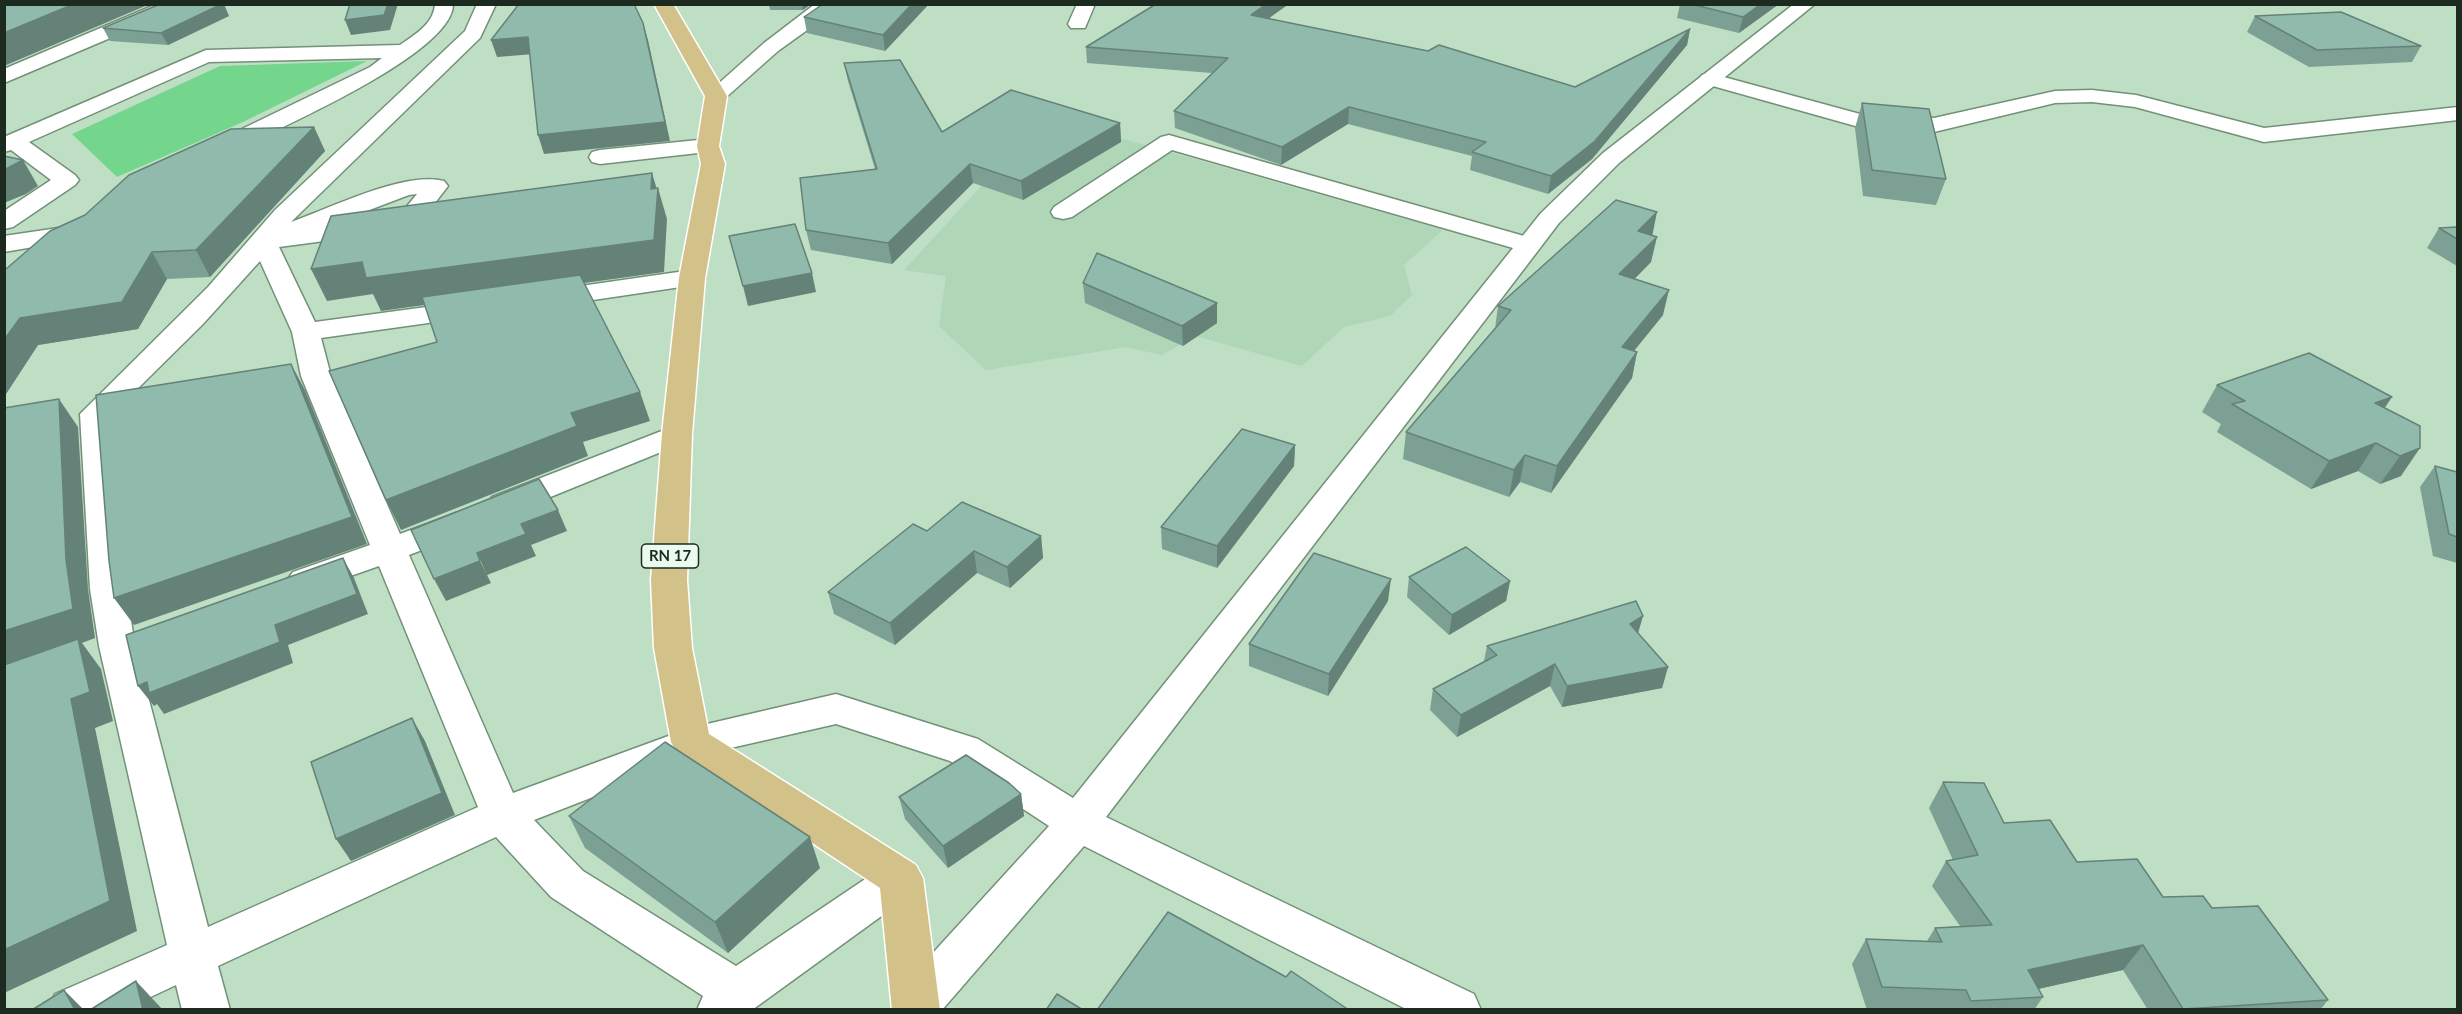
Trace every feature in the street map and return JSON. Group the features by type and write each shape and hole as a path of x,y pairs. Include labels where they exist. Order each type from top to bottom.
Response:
{"main road":[{"path":"663,4 717,96"},
{"name":"RN 17","path":"691,742 673,648 669,580 677,434 692,278 713,164 708,146 717,96"},
{"path":"691,742 901,878 916,1007"}],"street":[{"path":"4,77 174,4"},
{"path":"199,159 377,71 432,31 444,10 444,4"},
{"path":"84,416 176,335 264,241 284,215 473,34 488,4"},
{"path":"717,96 771,47 817,14 825,4"},
{"path":"1078,24 1086,4"},
{"path":"916,1007 1078,823 1550,218 1611,158 1806,4"},
{"path":"9,143 206,56 405,51"},
{"path":"1709,79 1859,120 1894,124 1934,125 2055,97 2092,96 2136,101 2264,135 2457,113"},
{"path":"1063,212 1169,142 1529,245"},
{"path":"4,222 68,180 9,143"},
{"path":"600,156 708,146"},
{"path":"436,186 406,224 264,241 406,188 436,186"},
{"path":"4,244 75,228 39,258"},
{"path":"264,241 306,332 304,378 388,551 444,675 502,815 567,884 729,1000 901,878"},
{"path":"306,332 692,278"},
{"path":"84,416 141,406"},
{"path":"84,416 118,646 194,952 206,1010"},
{"path":"275,591 388,551 677,434"},
{"path":"72,1010 194,952 502,815 691,742 836,709 964,750 1078,823 1457,1010"}],"shaded area":[{"path":"1071,124 1443,230 1404,265 1412,295 1390,316 1344,327 1302,366 1195,336 1162,355 1126,347 986,370 939,326 946,276 904,270 994,172"}],"green space":[{"path":"367,61 243,122 117,177 72,134 220,66"}],"building":[{"path":"4,4 74,4 4,33"},
{"path":"160,4 222,4 161,33 103,28"},
{"path":"350,4 388,4 384,15 345,20"},
{"path":"519,4 634,4 643,23 665,122 538,135 528,37 491,40"},
{"path":"823,4 912,4 883,35 804,17"},
{"path":"1156,4 1266,4 1251,15 1428,51 1439,45 1575,87 1690,29 1595,141 1551,176 1472,152 1486,142 1349,107 1282,147 1174,111 1228,58 1086,47"},
{"path":"1691,4 1761,4 1743,17"},
{"path":"2341,12 2421,46 2317,50 2255,16"},
{"path":"900,60 942,132 1011,90 1120,123 1021,181 970,164 888,243 806,230 800,178 877,169 844,63"},
{"path":"1862,103 1929,109 1946,179 1872,170"},
{"path":"314,127 196,250 152,252 122,302 20,318 4,340 4,271 50,231 85,215 129,175 231,129"},
{"path":"4,156 23,160 4,170"},
{"path":"652,173 651,189 658,188 654,240 366,278 362,262 311,269 331,216"},
{"path":"1616,200 1657,212 1638,231 1657,237 1619,274 1669,290 1622,347 1637,352 1557,466 1525,455 1514,470 1406,432 1511,310 1498,306"},
{"path":"795,224 812,273 743,286 729,236"},
{"path":"2457,227 2457,239 2439,228"},
{"path":"1097,253 1217,303 1182,326 1083,283"},
{"path":"580,275 640,392 571,413 577,426 386,500 329,371 437,342 422,297"},
{"path":"2309,353 2392,397 2375,403 2420,426 2420,448 2400,456 2376,443 2329,461 2232,404 2245,401 2217,385"},
{"path":"291,364 352,517 114,598 96,395"},
{"path":"59,399 66,560 73,609 4,631 4,408"},
{"path":"1242,429 1295,445 1217,546 1161,527"},
{"path":"2435,466 2457,472 2457,537 2449,534"},
{"path":"539,479 558,510 521,524 526,534 477,553 480,561 434,579 411,530"},
{"path":"962,502 1041,536 1007,567 974,551 890,623 828,592 913,524 927,531"},
{"path":"1466,547 1510,581 1452,615 1409,577"},
{"path":"1314,553 1391,579 1329,674 1249,644"},
{"path":"343,558 357,594 275,625 280,642 149,693 147,682 138,686 126,635"},
{"path":"1636,601 1643,616 1630,624 1668,667 1567,686 1555,664 1461,715 1433,689 1497,655 1487,646"},
{"path":"78,639 90,692 71,699 110,901 4,950 4,665"},
{"path":"412,718 442,793 336,839 311,762"},
{"path":"665,742 810,837 715,922 569,816"},
{"path":"966,755 1009,783 1021,794 943,846 899,797"},
{"path":"1943,782 1984,783 2004,823 2050,820 2077,862 2137,859 2163,897 2203,896 2212,908 2258,906 2328,1000 2183,1009 2143,945 2028,970 2043,997 1971,1001 1966,990 1882,987 1866,939 1942,942 1935,928 1992,925 1946,861 1978,855"},
{"path":"1168,912 1286,977 1291,971 1349,1010 1097,1010"},
{"path":"136,981 143,1010 90,1010"},
{"path":"64,990 75,1010 32,1010"},
{"path":"1057,994 1083,1010 1046,1010"}]}
